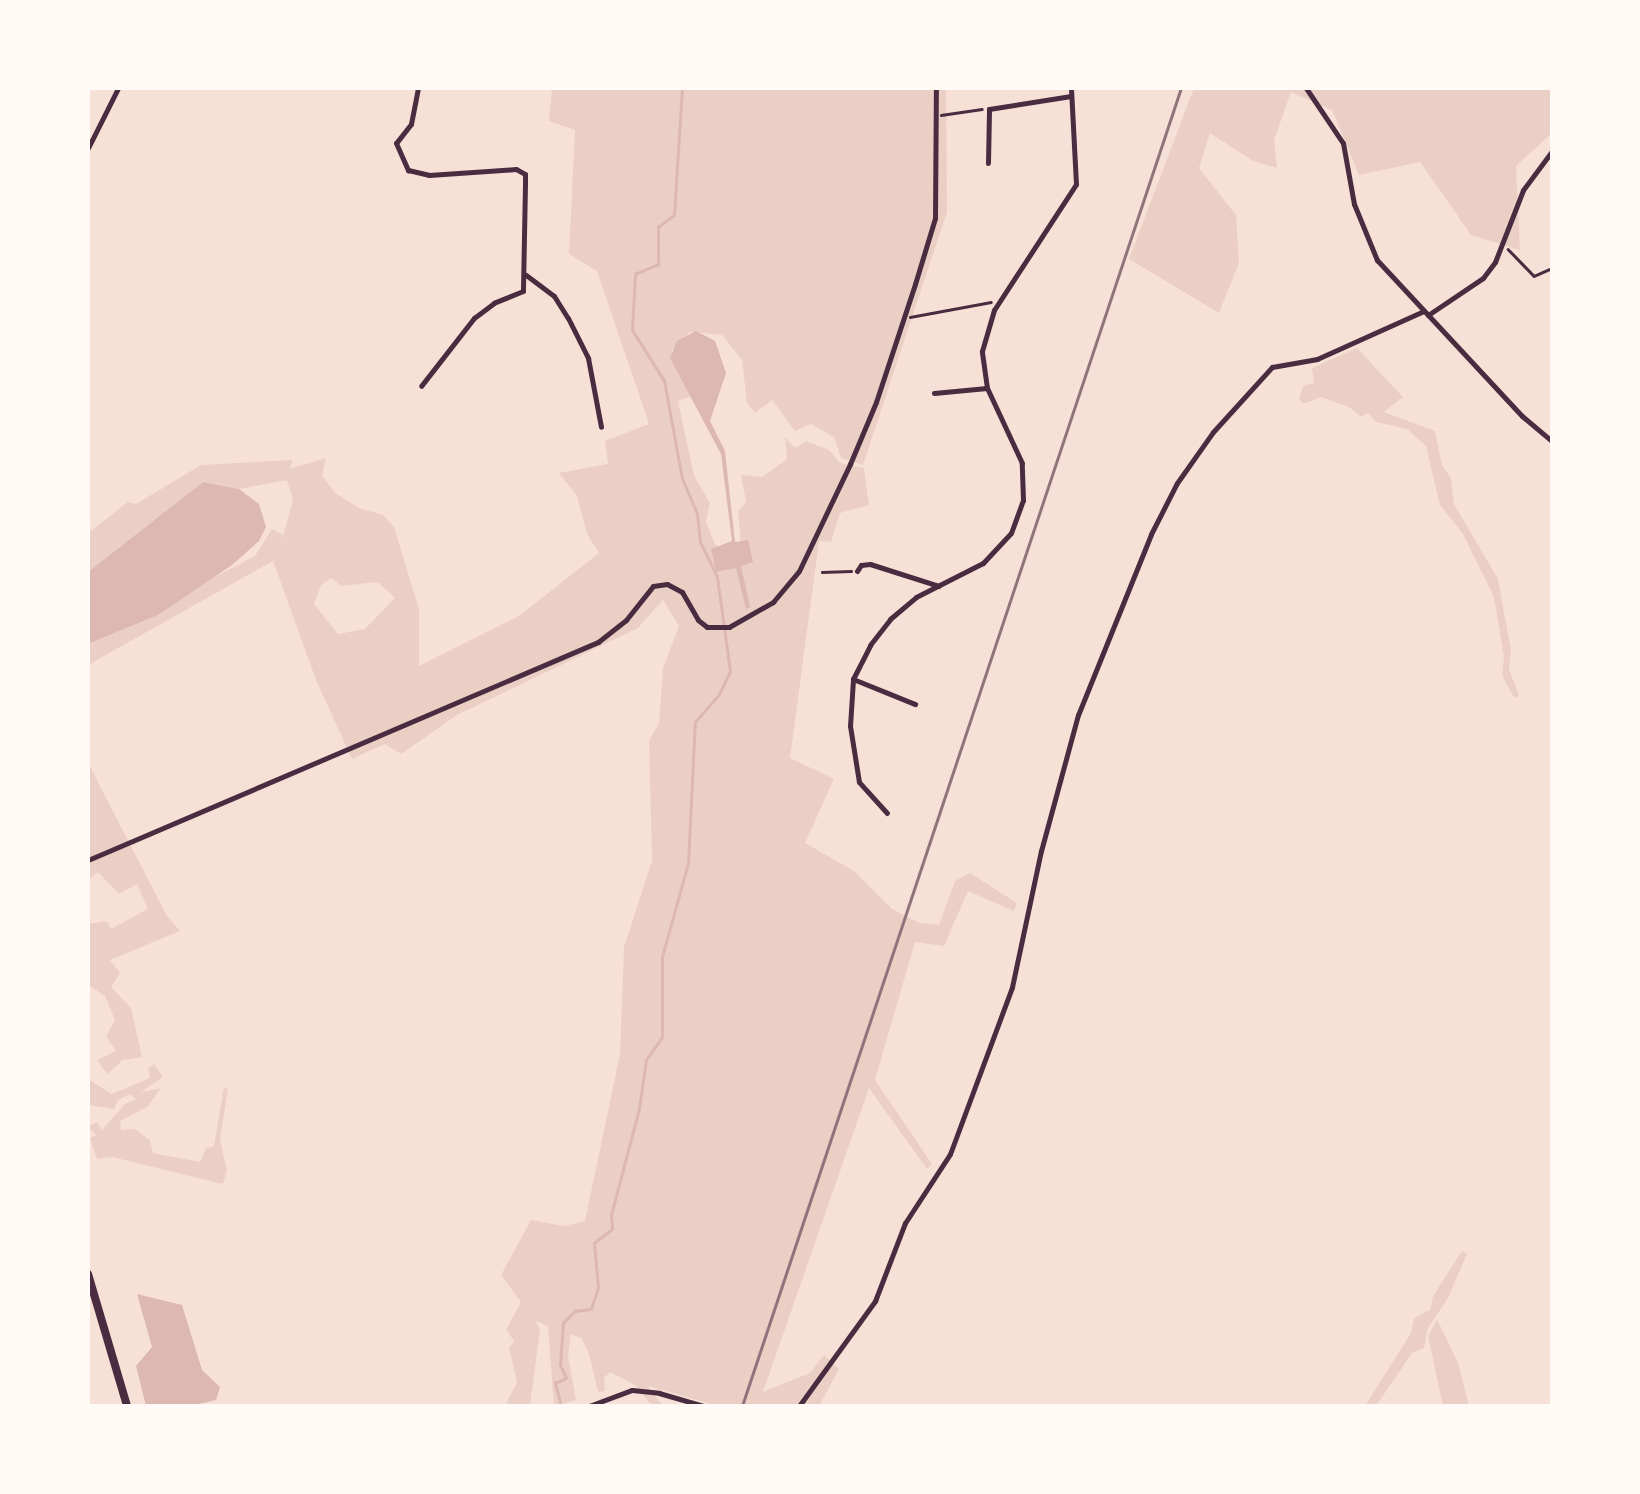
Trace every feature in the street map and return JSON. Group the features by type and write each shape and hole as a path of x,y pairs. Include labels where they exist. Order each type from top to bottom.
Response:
{"main road":[{"path":"88,1274 126,1406"}],"street":[{"path":"88,148 118,88"},
{"path":"418,88 410,124 396,143 400,160 418,175 502,168 524,174 526,275 523,292 494,303 474,318 420,386"},
{"path":"88,860 598,642 626,620 653,586 667,584 682,592 698,620 720,627 729,628 773,602 799,570 876,402 935,218 936,88"},
{"path":"887,813 859,782 850,726 853,679 870,645 890,619 996,553 1011,533 1022,500 1022,464 986,388 984,340 1004,295 1076,184 1071,88"},
{"path":"1306,88 1343,143 1354,204 1377,260 1522,416 1552,441"},
{"path":"988,163 989,109 1071,96"},
{"path":"799,1406 875,1301 905,1223 950,1154 1012,987 1041,851 1078,714 1151,534 1177,482 1214,432 1272,367 1317,359 1426,313 1484,278 1503,247 1523,190 1552,152"},
{"path":"526,275 554,296 582,344 602,427"},
{"path":"934,393 986,388"},
{"path":"857,571 870,564 939,586"},
{"path":"853,679 916,704"},
{"path":"589,1406 632,1390 704,1406"}],"path":[{"path":"948,114 989,109"},
{"path":"1503,247 1515,252 1534,276 1552,268"},
{"path":"914,316 990,303 1004,295"},
{"path":"822,572 857,571"}],"shaded area":[{"path":"552,88 946,88 947,212 863,465 841,458 834,437 811,424 795,431 772,400 755,413 747,403 742,360 722,335 690,332 671,351 700,393 678,401 694,476 710,503 706,522 715,544 733,560 742,558 738,511 746,502 741,475 762,477 787,459 785,437 795,448 806,441 829,450 840,463 864,468 869,505 840,513 831,542 819,541 790,758 834,779 805,843 854,871 892,909 920,923 939,925 955,881 970,873 1017,903 1014,911 968,891 944,946 915,942 875,1080 932,1164 927,1169 869,1088 763,1392 810,1373 824,1355 839,1369 819,1406 718,1406 648,1386 663,1406 652,1406 635,1385 610,1372 604,1378 605,1391 598,1392 589,1354 582,1339 571,1334 568,1356 576,1400 554,1406 548,1326 536,1321 540,1329 530,1406 505,1406 517,1382 509,1348 514,1341 506,1330 521,1302 501,1275 531,1220 564,1226 585,1221 620,1054 624,947 652,861 649,741 659,723 663,668 679,626 663,600 638,628 457,715 401,754 385,744 352,759 316,680 273,561 88,665 88,644 158,615 198,586 255,556 272,529 283,535 280,548 293,500 287,480 239,489 203,482 88,572 88,533 128,502 136,504 201,465 293,460 289,469 326,458 322,475 334,492 359,508 383,515 394,527 419,609 419,666 519,616 599,553 587,534 577,496 559,473 608,464 605,441 649,424 597,271 569,254 575,130 549,121","holes":["331,578 341,586 378,582 395,598 365,629 338,634 314,604 321,585"]},
{"path":"1194,88 1552,88 1552,133 1516,166 1520,250 1471,235 1420,162 1359,175 1332,110 1291,92 1274,140 1277,168 1253,161 1210,133 1199,168 1236,215 1239,263 1219,313 1129,259"},
{"path":"696,331 715,341 726,373 710,421 725,451 735,542 748,540 753,562 741,566 750,607 746,609 736,568 716,572 711,549 732,541 721,454 670,358 677,341"},
{"path":"1357,348 1403,397 1384,412 1435,431 1442,465 1451,478 1454,504 1498,579 1511,650 1509,669 1519,696 1514,698 1502,675 1504,657 1494,597 1463,534 1440,505 1426,446 1407,429 1376,422 1368,413 1361,417 1349,407 1321,397 1303,404 1299,399 1303,386 1314,383 1312,368"},
{"path":"203,482 239,489 259,504 266,527 259,541 232,565 158,615 88,644 88,572"},
{"path":"88,763 167,916 180,931 110,960 120,973 111,987 131,1008 142,1057 123,1060 107,1074 97,1060 116,1051 106,1036 115,1020 105,996 88,985 88,924 107,921 111,929 148,909 137,884 119,894 98,872 88,880"},
{"path":"154,1064 163,1077 141,1092 161,1088 147,1107 120,1121 121,1130 135,1129 150,1140 153,1153 200,1162 206,1148 214,1146 224,1087 228,1089 220,1140 227,1170 223,1184 112,1157 97,1159 90,1138 96,1135 88,1126 97,1122 102,1130 125,1104 136,1099 130,1094 118,1100 114,1109 88,1105 88,1079 112,1094 150,1078 148,1068"},
{"path":"1462,1251 1467,1254 1448,1298 1428,1328 1424,1348 1412,1353 1376,1406 1365,1406 1411,1333 1414,1318 1430,1310 1433,1296"},
{"path":"137,1294 182,1305 202,1370 220,1387 216,1400 190,1406 146,1406 136,1366 152,1347"},
{"path":"1437,1319 1458,1363 1469,1406 1443,1406 1428,1336"}],"waterway":[{"path":"561,1406 555,1383 566,1378 560,1365 563,1323 575,1311 591,1309 598,1288 594,1243 612,1229 611,1215 639,1109 646,1060 662,1037 662,957 688,863 695,722 719,694 730,671 717,577 700,542 697,514 682,479 664,381 632,330 635,274 658,264 658,227 674,215 682,88"}],"railway":[{"path":"742,1406 1181,88"}]}
